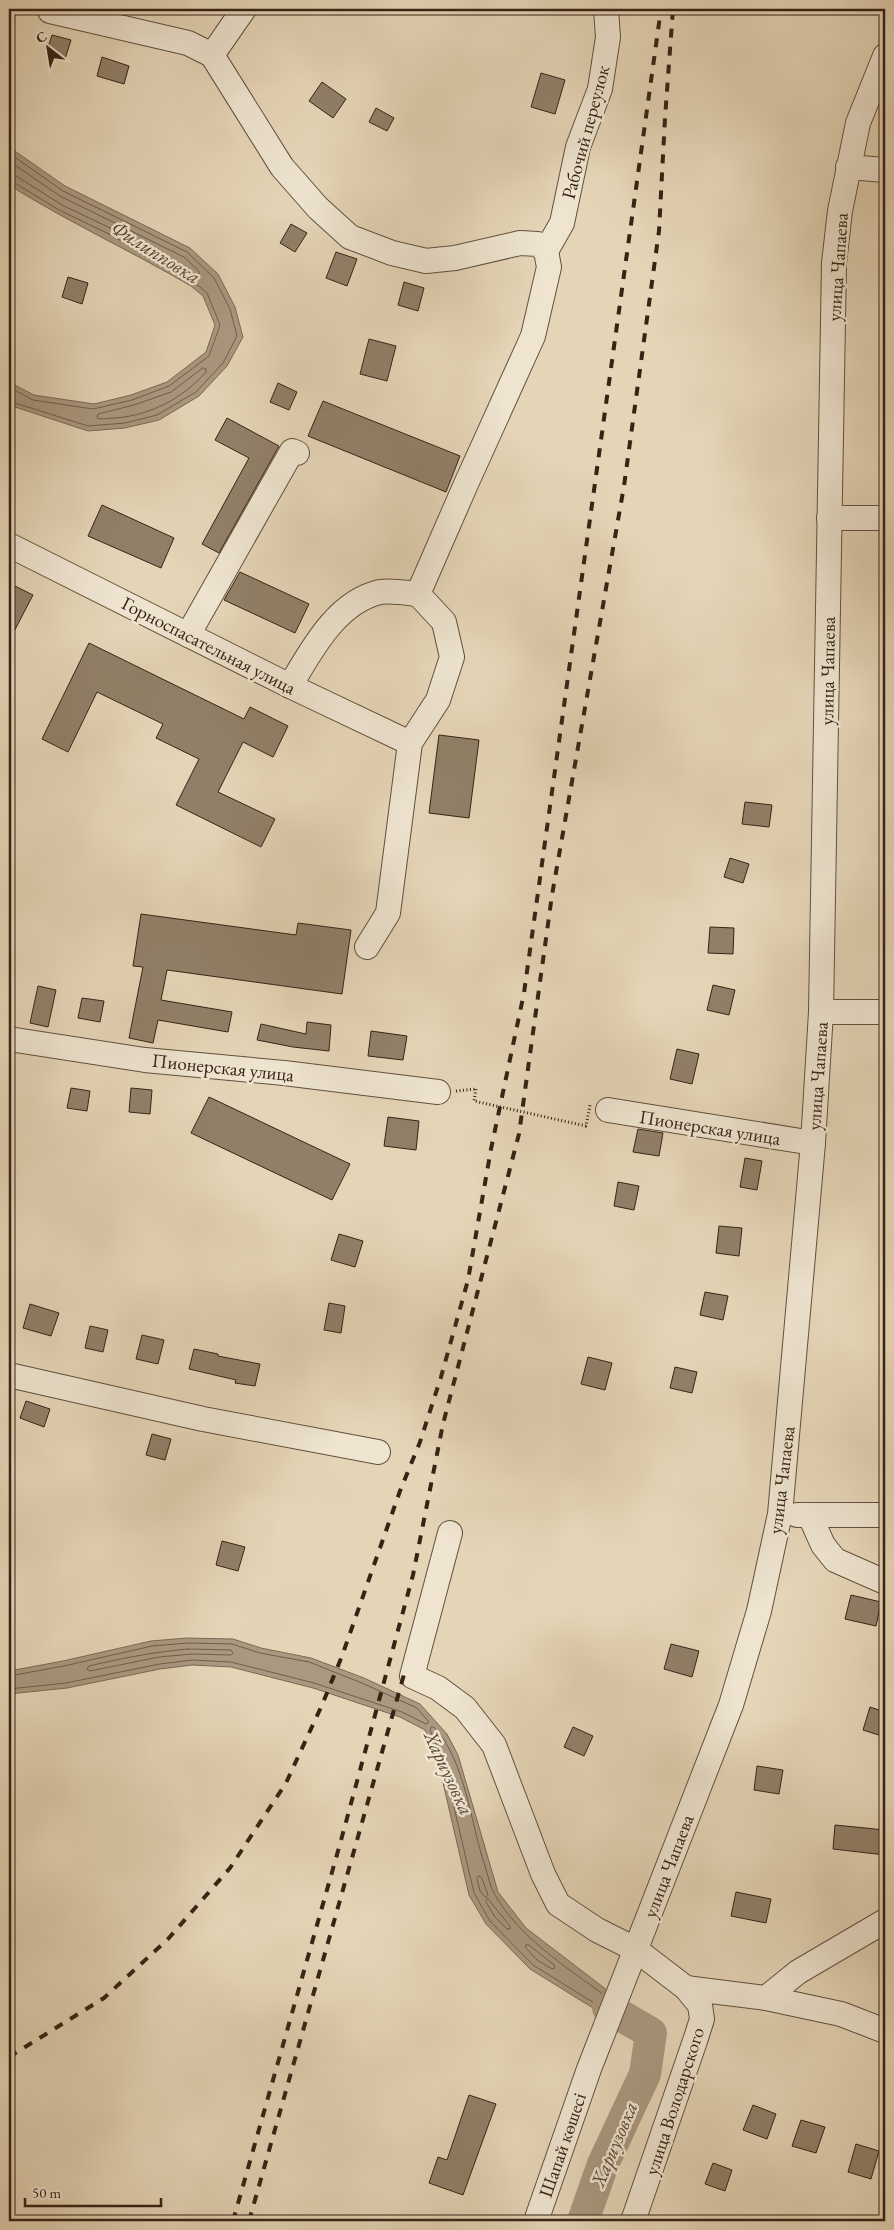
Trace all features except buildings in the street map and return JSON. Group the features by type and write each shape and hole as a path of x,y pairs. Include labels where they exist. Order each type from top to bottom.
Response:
{"street":[{"path":"212,54 244,9"},
{"name":"Рабочий переулок","path":"546,251 562,223 578,147 600,89 608,37 606,9"},
{"path":"50,10 188,44 212,54 282,167 318,208 350,237 392,253 426,261 455,258 520,243 538,244 546,251 549,267 534,336 418,594"},
{"name":"улица Чапаева","path":"589,2069 731,1705 759,1611 780,1514 813,1143 821,1012 834,263 840,211 858,123 885,56"},
{"path":"848,167 885,170"},
{"path":"188,635 292,451 297,453"},
{"path":"829,518 885,518"},
{"name":"Горноспасательная улица","path":"9,545 410,744"},
{"path":"290,686 319,639 351,604 381,592 418,594 444,622 452,657 438,700 410,744 388,913 367,947"},
{"path":"821,1012 885,1012"},
{"name":"Пионерская улица","path":"9,1039 145,1060 284,1073 438,1092"},
{"name":"Пионерская улица","path":"599,1108 813,1143"},
{"path":"9,1375 203,1419 378,1452"},
{"path":"780,1514 885,1516"},
{"path":"810,1516 823,1545 836,1560 885,1582"},
{"name":"улица Володарского","path":"450,1533 412,1676 438,1688 465,1708 494,1745 539,1864 558,1904 597,1930 635,1949 686,1988 700,2006 702,2019 633,2221"},
{"path":"766,1998 798,1972 885,1921"},
{"path":"686,1988 766,1998 842,2014 885,2031"},
{"name":"Шапай көшесі","path":"536,2221 589,2069"}],"path":[{"path":"476,1089 474,1101 586,1126 599,1108"}],"water":[{"name":"Филипповка","path":"9,147 65,186 190,248 218,274 235,307 243,337 227,366 199,396 159,420 125,428 88,431 9,405 9,382 34,395 94,404 131,395 167,382 206,352 215,325 203,296 191,286 9,185"},
{"path":"187,1638 233,1639 261,1648 311,1658 364,1678 420,1704 447,1734 458,1755 498,1892 526,1928 650,2023 643,2039 530,1969 486,1924 469,1895 438,1761 425,1730 400,1717 313,1688 231,1667 192,1665 160,1669 67,1688 9,1694 9,1671 151,1641"}],"waterway":[{"name":"Хариузовка","path":"583,2221 603,2164 645,2074 651,2033 608,2008"}],"railway":[{"path":"9,2057 104,1998 168,1939 230,1868 286,1783 342,1656 400,1491 420,1442 441,1377 468,1280 491,1149 524,993 661,9"},
{"path":"233,2221 340,1844 413,1575 443,1424 519,1134 552,895 624,486 659,231 673,9"},
{"path":"249,2221 405,1671"}]}
